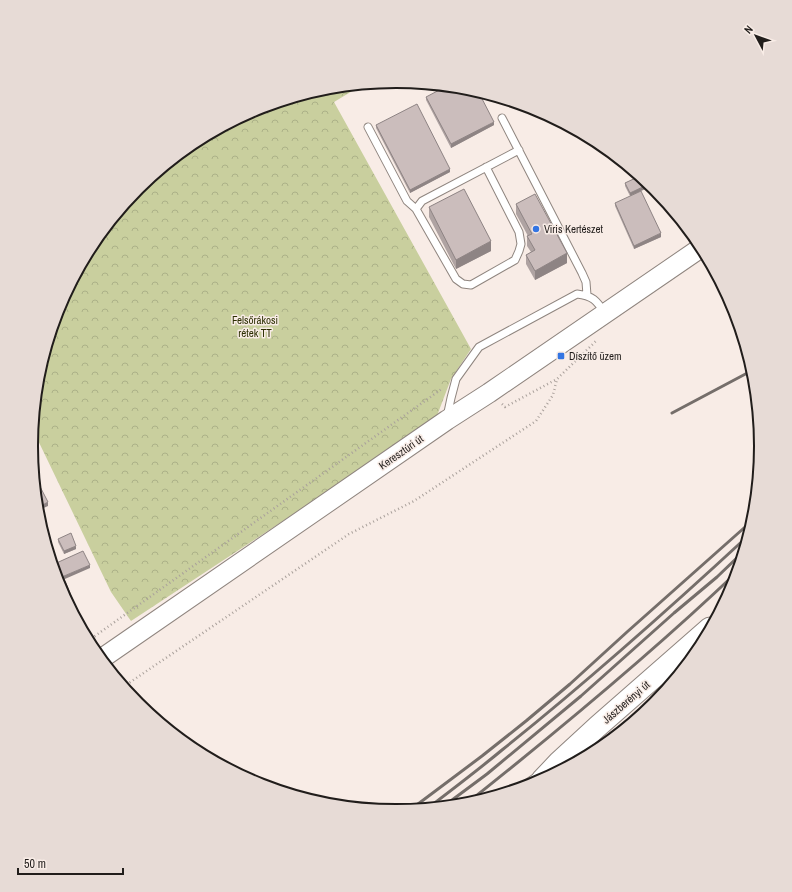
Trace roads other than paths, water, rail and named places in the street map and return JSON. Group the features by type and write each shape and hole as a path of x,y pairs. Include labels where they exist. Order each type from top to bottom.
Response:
{"main road":[{"name":"Keresztúri út","path":"106,656 447,420 489,393 696,251"},
{"name":"Jászberényi út","path":"564,762 597,728 698,639"}],"lane":[{"path":"502,118 582,273 586,282 587,295"},
{"path":"368,127 407,201 416,209 456,280 463,284 471,285 515,260 521,244 519,232 486,167"},
{"path":"416,209 422,201 518,150"},
{"path":"447,420 456,379 479,347 577,294 587,295 596,301 606,313"}],"railway":[{"path":"672,413 746,373"},
{"path":"419,803 482,756 570,684 744,528"},
{"path":"436,802 534,724 596,672 741,542"},
{"path":"453,799 487,774 581,696 736,559"},
{"path":"478,794 604,691 728,580"}],"place":[{"name":"Viris Kertészet","path":"536,229"},
{"name":"Díszítő üzem","path":"561,356"}],"park label":[{"name":"Felsőrákosi rétek TT","path":"255,326"}]}
